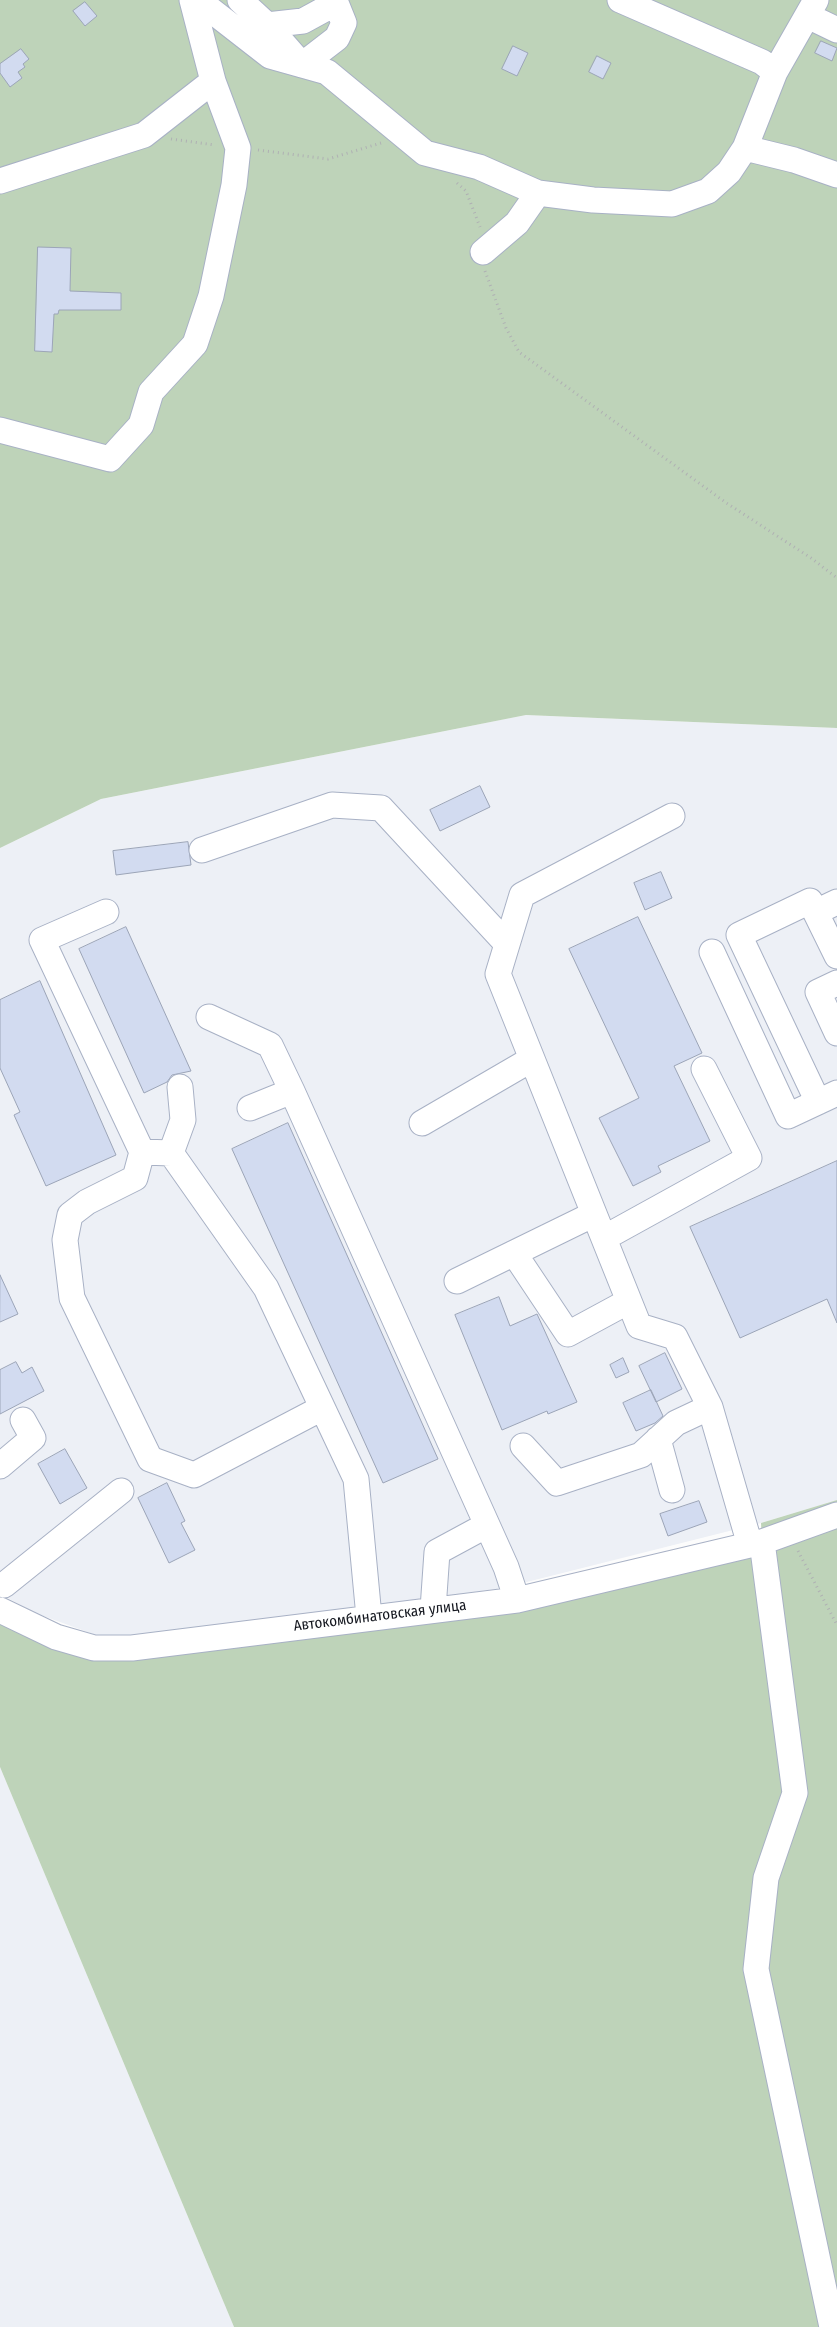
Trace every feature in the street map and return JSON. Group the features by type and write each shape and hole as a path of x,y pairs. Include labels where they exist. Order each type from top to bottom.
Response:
{"street":[{"path":"0,430 110,459 141,425 151,392 195,344 211,296 234,185 238,148 213,81 192,0"},
{"path":"198,0 270,56 327,72 425,153 479,166 538,193 593,200 672,204 708,191 729,172 745,148 775,72 812,8 837,30"},
{"path":"240,0 267,25 302,65"},
{"path":"620,0 762,62 775,72"},
{"path":"267,25 303,21 337,2 344,23 337,38 302,65"},
{"path":"0,181 144,135 213,81"},
{"path":"745,148 794,160 837,175"},
{"path":"483,252 517,222 538,193"},
{"path":"202,850 332,805 381,808 507,944"},
{"path":"672,816 522,895 498,974 639,1326 675,1337 710,1408 756,1543 795,1793 766,1878 756,1969 832,2327"},
{"path":"712,952 788,1116 827,1098 740,935 810,901 826,907 837,956"},
{"path":"106,912 42,940 142,1152 134,1178 88,1202 70,1215 65,1240 72,1298 150,1459 194,1475 322,1408"},
{"path":"837,983 818,992 837,1033"},
{"path":"209,1017 270,1045 506,1567 517,1600"},
{"path":"422,1123 532,1059"},
{"path":"604,1238 749,1158 704,1069"},
{"path":"171,1153 183,1120 180,1087"},
{"path":"250,1108 292,1091"},
{"path":"142,1152 171,1153"},
{"path":"171,1153 266,1288 356,1479 369,1617"},
{"path":"457,1281 594,1214"},
{"path":"514,1253 568,1334 629,1301"},
{"path":"523,1446 557,1483 641,1455 676,1423 710,1408"},
{"path":"0,1466 32,1438 23,1420"},
{"path":"658,1439 672,1490"},
{"path":"5,1613 2,1580 121,1491"},
{"name":"Автокомбинатовская улица","path":"5,1613 56,1637 94,1648 132,1648 517,1600 756,1543 837,1515"},
{"path":"433,1609 438,1552 487,1526"}],"path":[{"path":"144,135 328,159 378,142 387,144"},
{"path":"452,178 466,191 480,229 486,275 506,328 519,352 725,502 811,558 837,578"},
{"path":"789,1532 837,1625"}],"shaded area":[{"path":"526,715 837,728 837,1500 761,1523 503,1588 178,1633 101,1637 38,1614 0,1594 0,848 101,799"},
{"path":"0,1767 234,2327 0,2327"}],"green space":[{"path":"0,0 837,0 837,728 526,715 101,799 0,848"},
{"path":"837,1500 837,2327 234,2327 0,1767 0,1610 94,1648 369,1617 762,1541 761,1523"}],"building":[{"path":"85,2 97,16 85,26 73,11"},
{"path":"821,41 837,48 832,61 815,53"},
{"path":"513,46 528,53 517,76 502,69"},
{"path":"21,49 29,59 23,64 25,67 18,72 22,78 10,87 0,73 0,64"},
{"path":"597,56 611,63 603,79 589,72"},
{"path":"38,247 71,248 70,291 121,293 121,310 59,310 58,314 54,314 52,352 35,351"},
{"path":"480,786 490,807 440,831 430,810"},
{"path":"188,842 191,865 116,875 113,851"},
{"path":"661,872 672,898 645,910 634,883"},
{"path":"638,917 702,1053 674,1066 710,1141 658,1166 661,1172 633,1186 599,1118 639,1098 569,949"},
{"path":"126,927 191,1071 172,1075 167,1082 144,1093 79,949"},
{"path":"40,981 116,1155 46,1186 14,1115 20,1112 0,1068 0,1000"},
{"path":"288,1123 438,1459 383,1483 232,1149"},
{"path":"837,1161 837,1323 827,1299 740,1338 690,1227"},
{"path":"0,1275 18,1314 0,1322"},
{"path":"499,1297 510,1326 537,1314 577,1402 548,1414 547,1411 502,1430 455,1315"},
{"path":"665,1353 682,1389 656,1402 639,1366"},
{"path":"623,1358 629,1372 616,1378 610,1365"},
{"path":"16,1362 22,1373 32,1367 44,1391 0,1414 0,1370"},
{"path":"651,1390 663,1416 655,1423 636,1431 623,1403"},
{"path":"65,1449 87,1488 60,1504 38,1464"},
{"path":"167,1483 185,1521 181,1523 195,1550 169,1563 138,1498"},
{"path":"699,1501 707,1522 668,1536 660,1514"}]}
